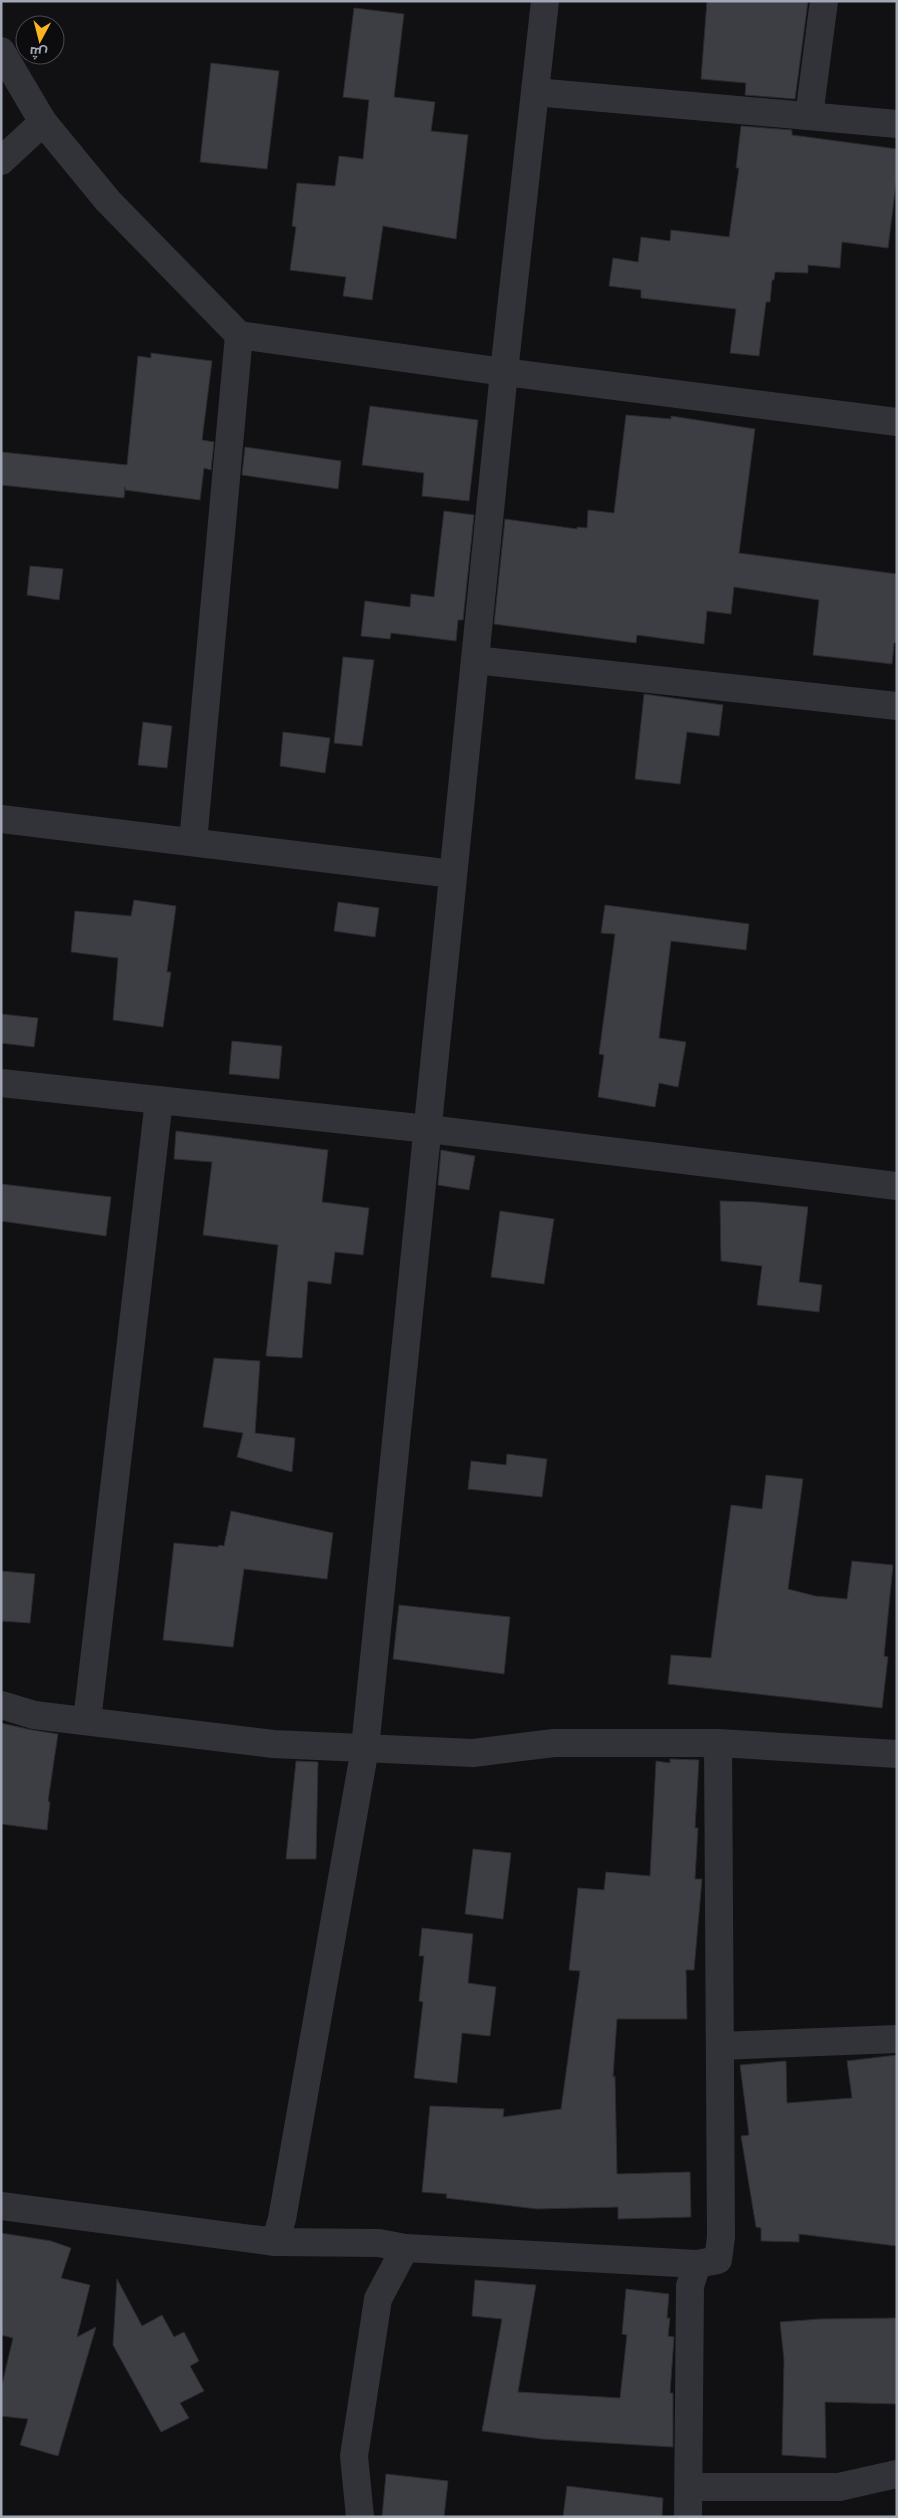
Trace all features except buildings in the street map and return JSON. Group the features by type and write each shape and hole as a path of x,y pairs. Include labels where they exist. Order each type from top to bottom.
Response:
{"street":[{"path":"275,2242 282,2219 365,1748 504,372 545,1"},
{"path":"809,116 824,1"},
{"path":"1,51 43,122 108,201 239,335 504,372 897,422"},
{"path":"535,92 897,124"},
{"path":"1,161 43,122"},
{"path":"193,842 239,335"},
{"path":"475,660 897,706"},
{"path":"1,819 454,874"},
{"path":"1,1083 428,1129 897,1186"},
{"path":"87,1721 159,1100"},
{"path":"1,1705 34,1714 272,1744 473,1753 554,1743 718,1743 897,1754"},
{"path":"1,2206 275,2242 379,2243 405,2248 697,2264 718,2260 721,2237 718,1743"},
{"path":"720,2046 897,2039"},
{"path":"360,2517 354,2456 378,2299 405,2248"},
{"path":"688,2517 690,2286 697,2264"},
{"path":"689,2487 839,2487 897,2474"}]}
